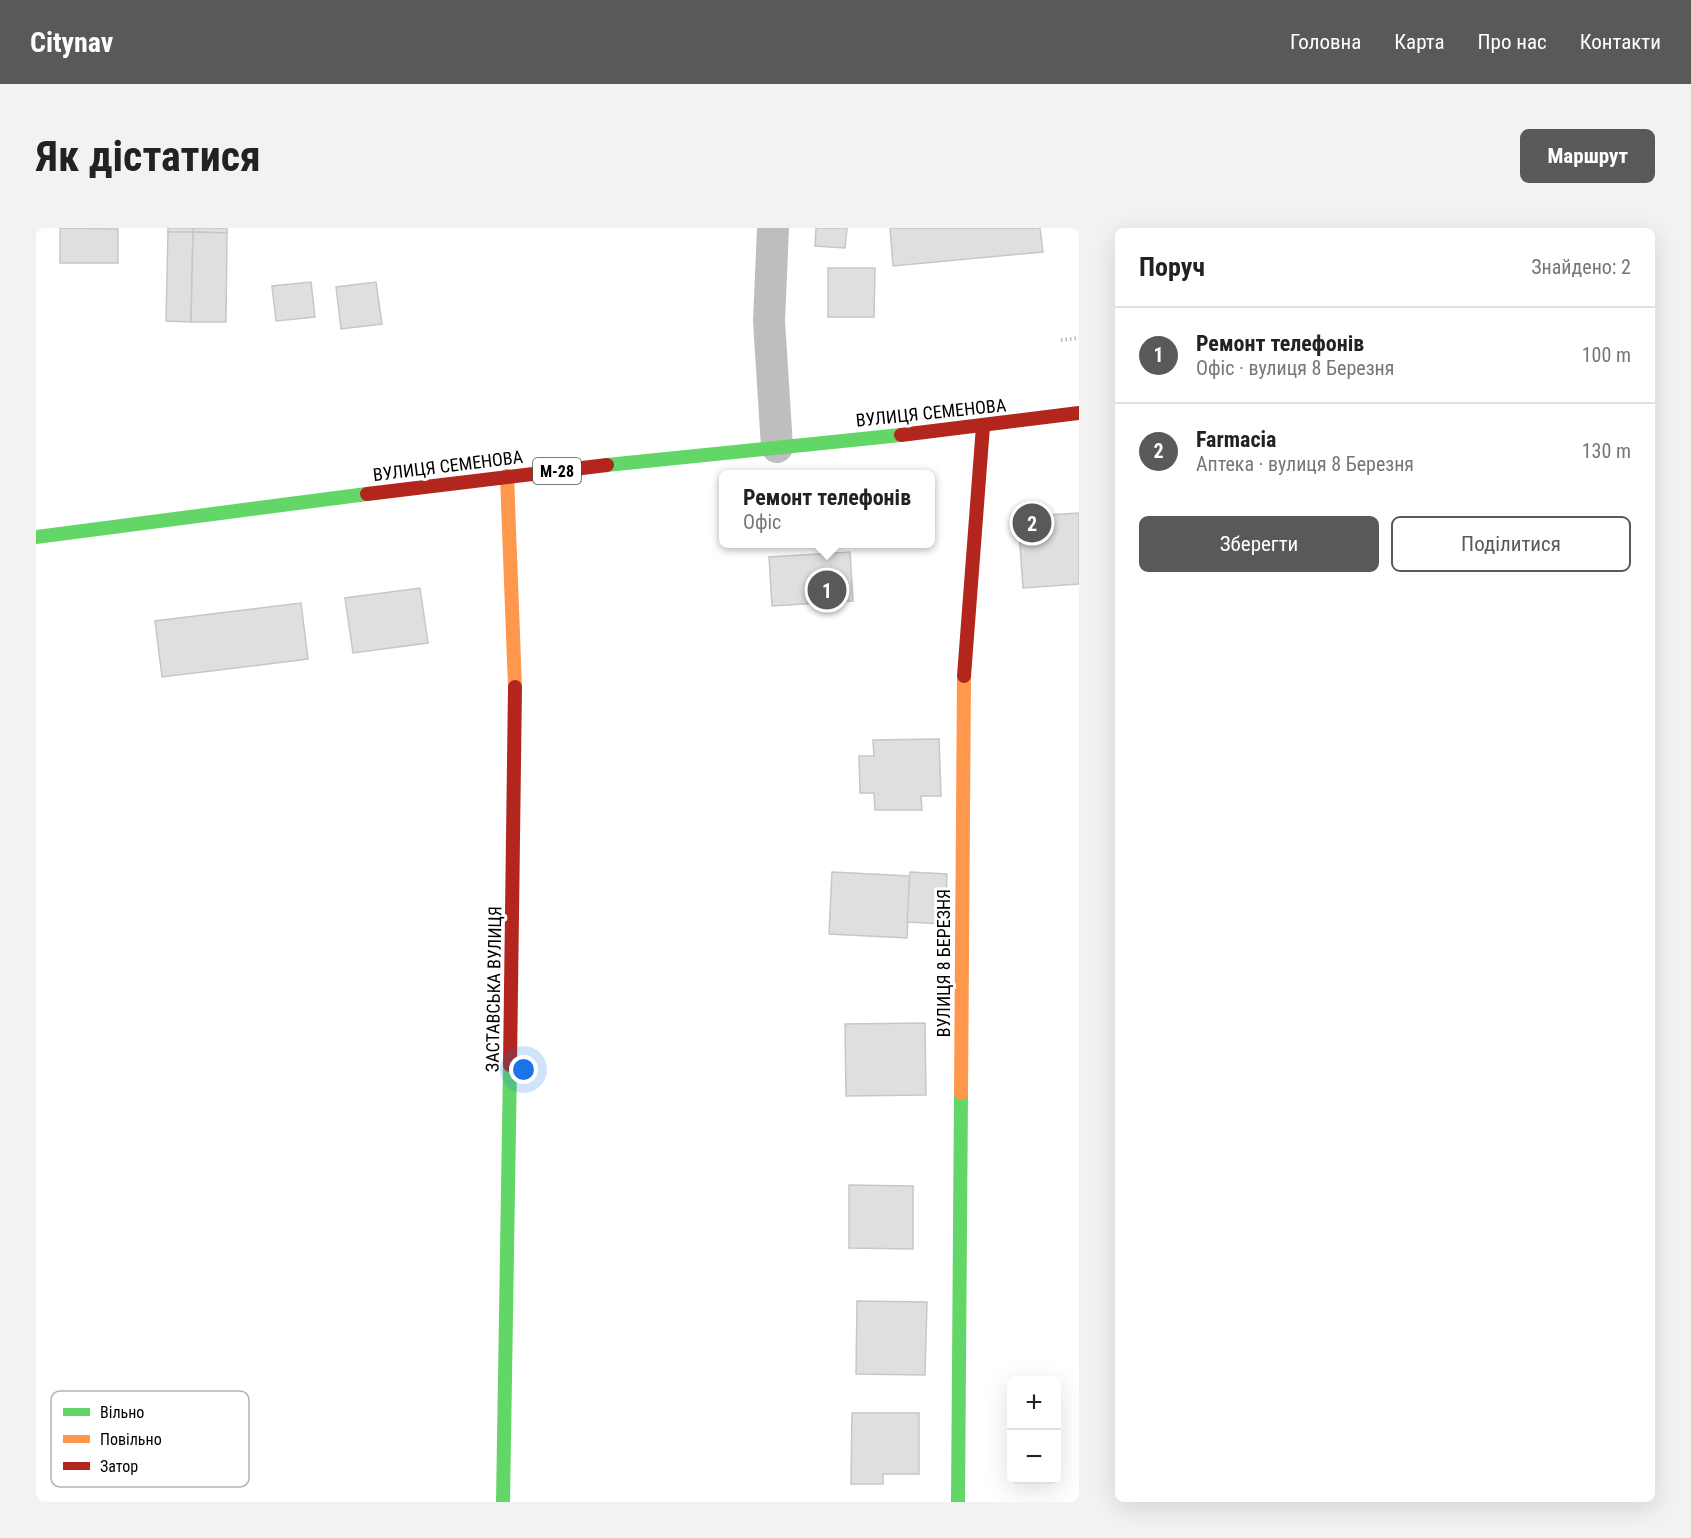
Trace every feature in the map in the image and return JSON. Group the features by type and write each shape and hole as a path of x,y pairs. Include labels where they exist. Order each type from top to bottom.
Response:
{"main road":[{"name":"ВУЛИЦЯ СЕМЕНОВА","path":"36,537 507,476 983,426 1079,413"},
{"name":"ВУЛИЦЯ 8 БЕРЕЗНЯ","path":"958,1502 964,660 983,426"},
{"name":"ЗАСТАВСЬКА ВУЛИЦЯ","path":"503,1502 516,710 507,476"}],"street":[{"path":"773,228 769,321 777,447"}],"path":[{"path":"1061,340 1079,338"}],"building":[{"path":"60,228 118,229 118,263 60,263"},
{"path":"168,228 193,228 193,232 168,232"},
{"path":"193,228 227,228 227,233 193,232"},
{"path":"816,228 847,228 845,248 815,246"},
{"path":"890,228 1040,228 1043,252 893,266"},
{"path":"168,232 193,232 191,322 166,321"},
{"path":"193,232 227,233 226,322 191,322"},
{"path":"828,268 875,268 874,317 828,317"},
{"path":"311,282 315,317 276,321 272,286"},
{"path":"376,282 382,324 341,329 336,287"},
{"path":"1079,513 1079,584 1023,588 1018,517"},
{"path":"850,552 853,601 772,606 769,557"},
{"path":"420,588 428,643 353,653 345,598"},
{"path":"301,603 308,659 162,677 155,621"},
{"path":"939,739 941,796 921,796 922,810 875,810 874,793 860,793 859,756 874,756 873,740"},
{"path":"832,872 910,876 907,938 829,934"},
{"path":"910,872 947,874 945,924 907,922"},
{"path":"925,1023 926,1095 846,1096 845,1024"},
{"path":"849,1185 913,1186 913,1249 849,1248"},
{"path":"857,1301 927,1302 925,1375 856,1374"},
{"path":"852,1413 919,1413 919,1474 883,1474 883,1484 851,1484"}],"traffic: fast":[{"path":"607,465 901,435"},
{"path":"36,537 367,494"},
{"path":"503,1502 510,1065"},
{"path":"958,1502 961,1093"}],"traffic: slow":[{"path":"507,476 515,687"},
{"path":"961,1093 964,676"}],"traffic: jam":[{"path":"901,435 1079,413"},
{"path":"964,676 983,426"},
{"path":"367,494 607,465"},
{"path":"510,1065 515,687"}],"place":[{"name":"Farmacia","path":"1032,523"},
{"name":"Ремонт телефонів","path":"827,590"}]}
